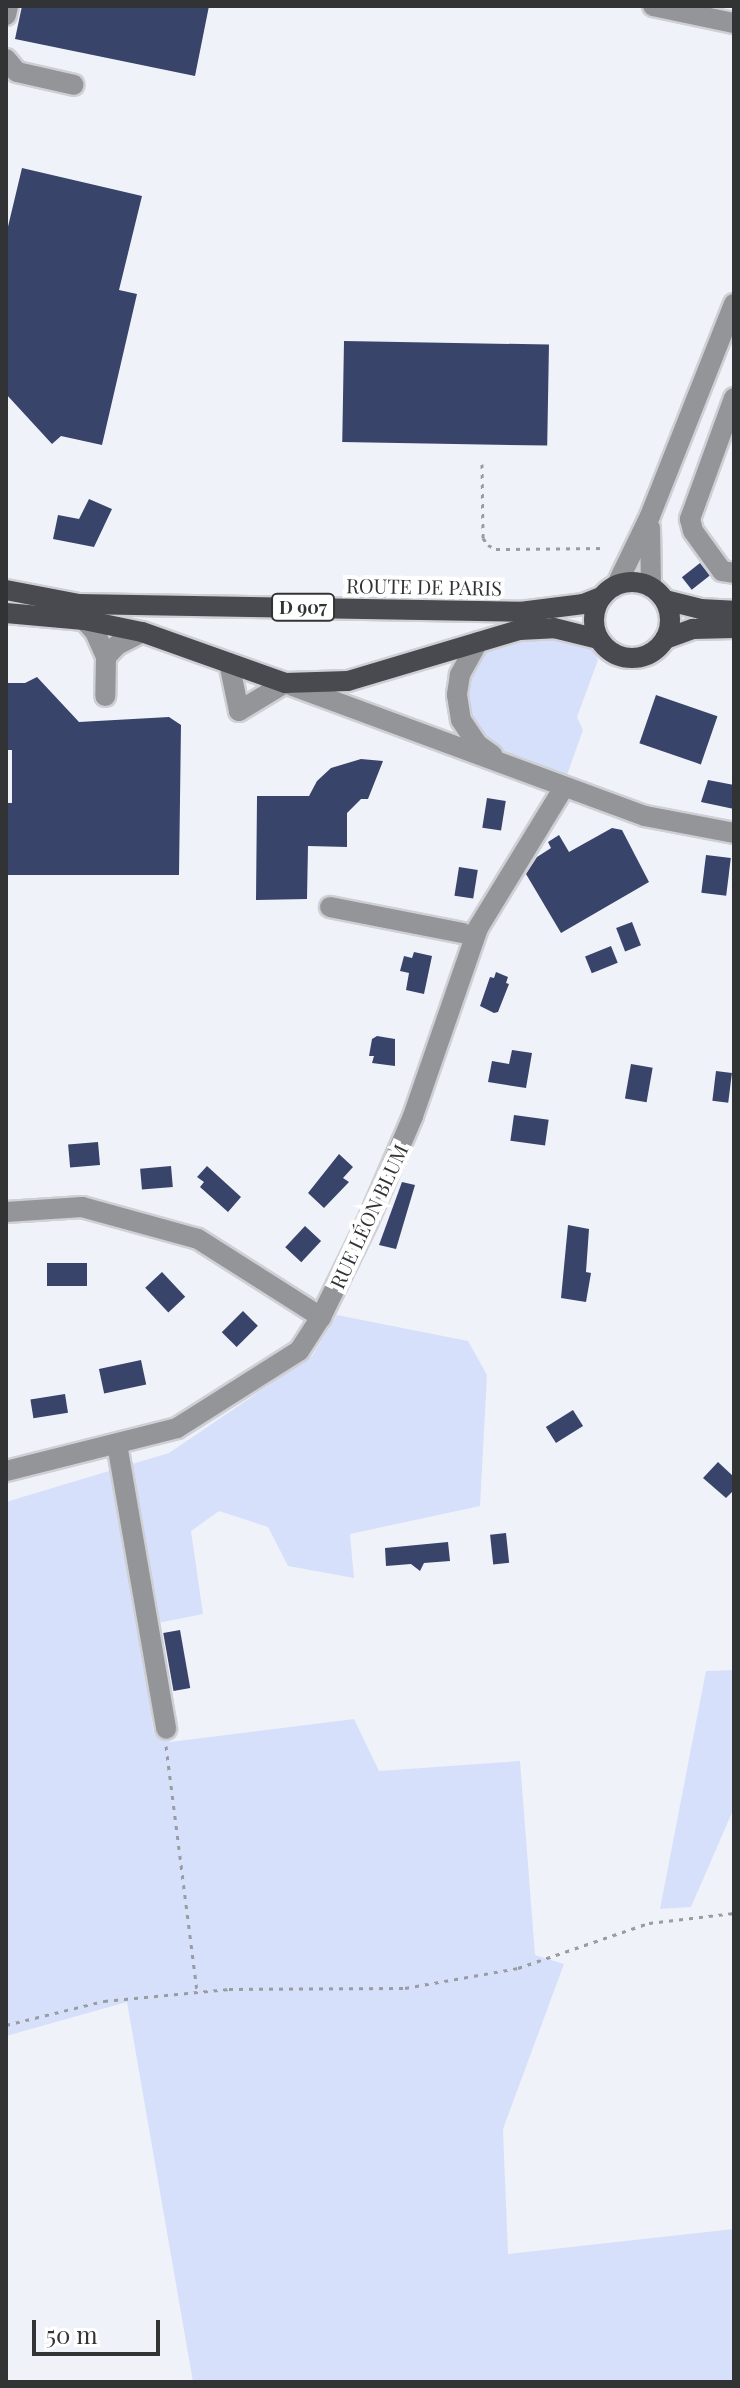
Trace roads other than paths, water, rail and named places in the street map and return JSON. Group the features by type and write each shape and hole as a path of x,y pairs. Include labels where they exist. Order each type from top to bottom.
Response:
{"main road":[{"path":"598,639 593,618 601,597 617,584 641,582 658,593 700,609 734,611"},
{"name":"ROUTE DE PARIS","path":"6,590 78,604 520,612 583,604 601,597"},
{"path":"658,593 670,619 665,639"},
{"path":"6,613 84,620 142,632 285,683 348,681 519,630 554,628 598,639 610,651 634,658 646,655 665,639 693,629 734,628"}],"street":[{"path":"6,15 8,6"},
{"path":"653,6 727,20"},
{"path":"6,59 17,72 74,85"},
{"path":"617,584 727,342 734,304"},
{"path":"734,398 690,519 693,531 722,571 734,573"},
{"path":"650,516 648,554 658,593"},
{"path":"84,620 106,657 105,696"},
{"path":"106,657 117,645 142,632"},
{"path":"478,642 460,675 457,695 461,720 477,744 498,760"},
{"path":"229,663 239,711 285,683 645,816 734,833"},
{"name":"RUE LÉON BLUM","path":"6,1471 177,1428 299,1351 321,1317 367,1223 413,1116 478,928 564,787"},
{"path":"330,907 463,933"},
{"path":"6,1212 82,1207 198,1239 321,1317"},
{"path":"117,1444 166,1729"}]}
